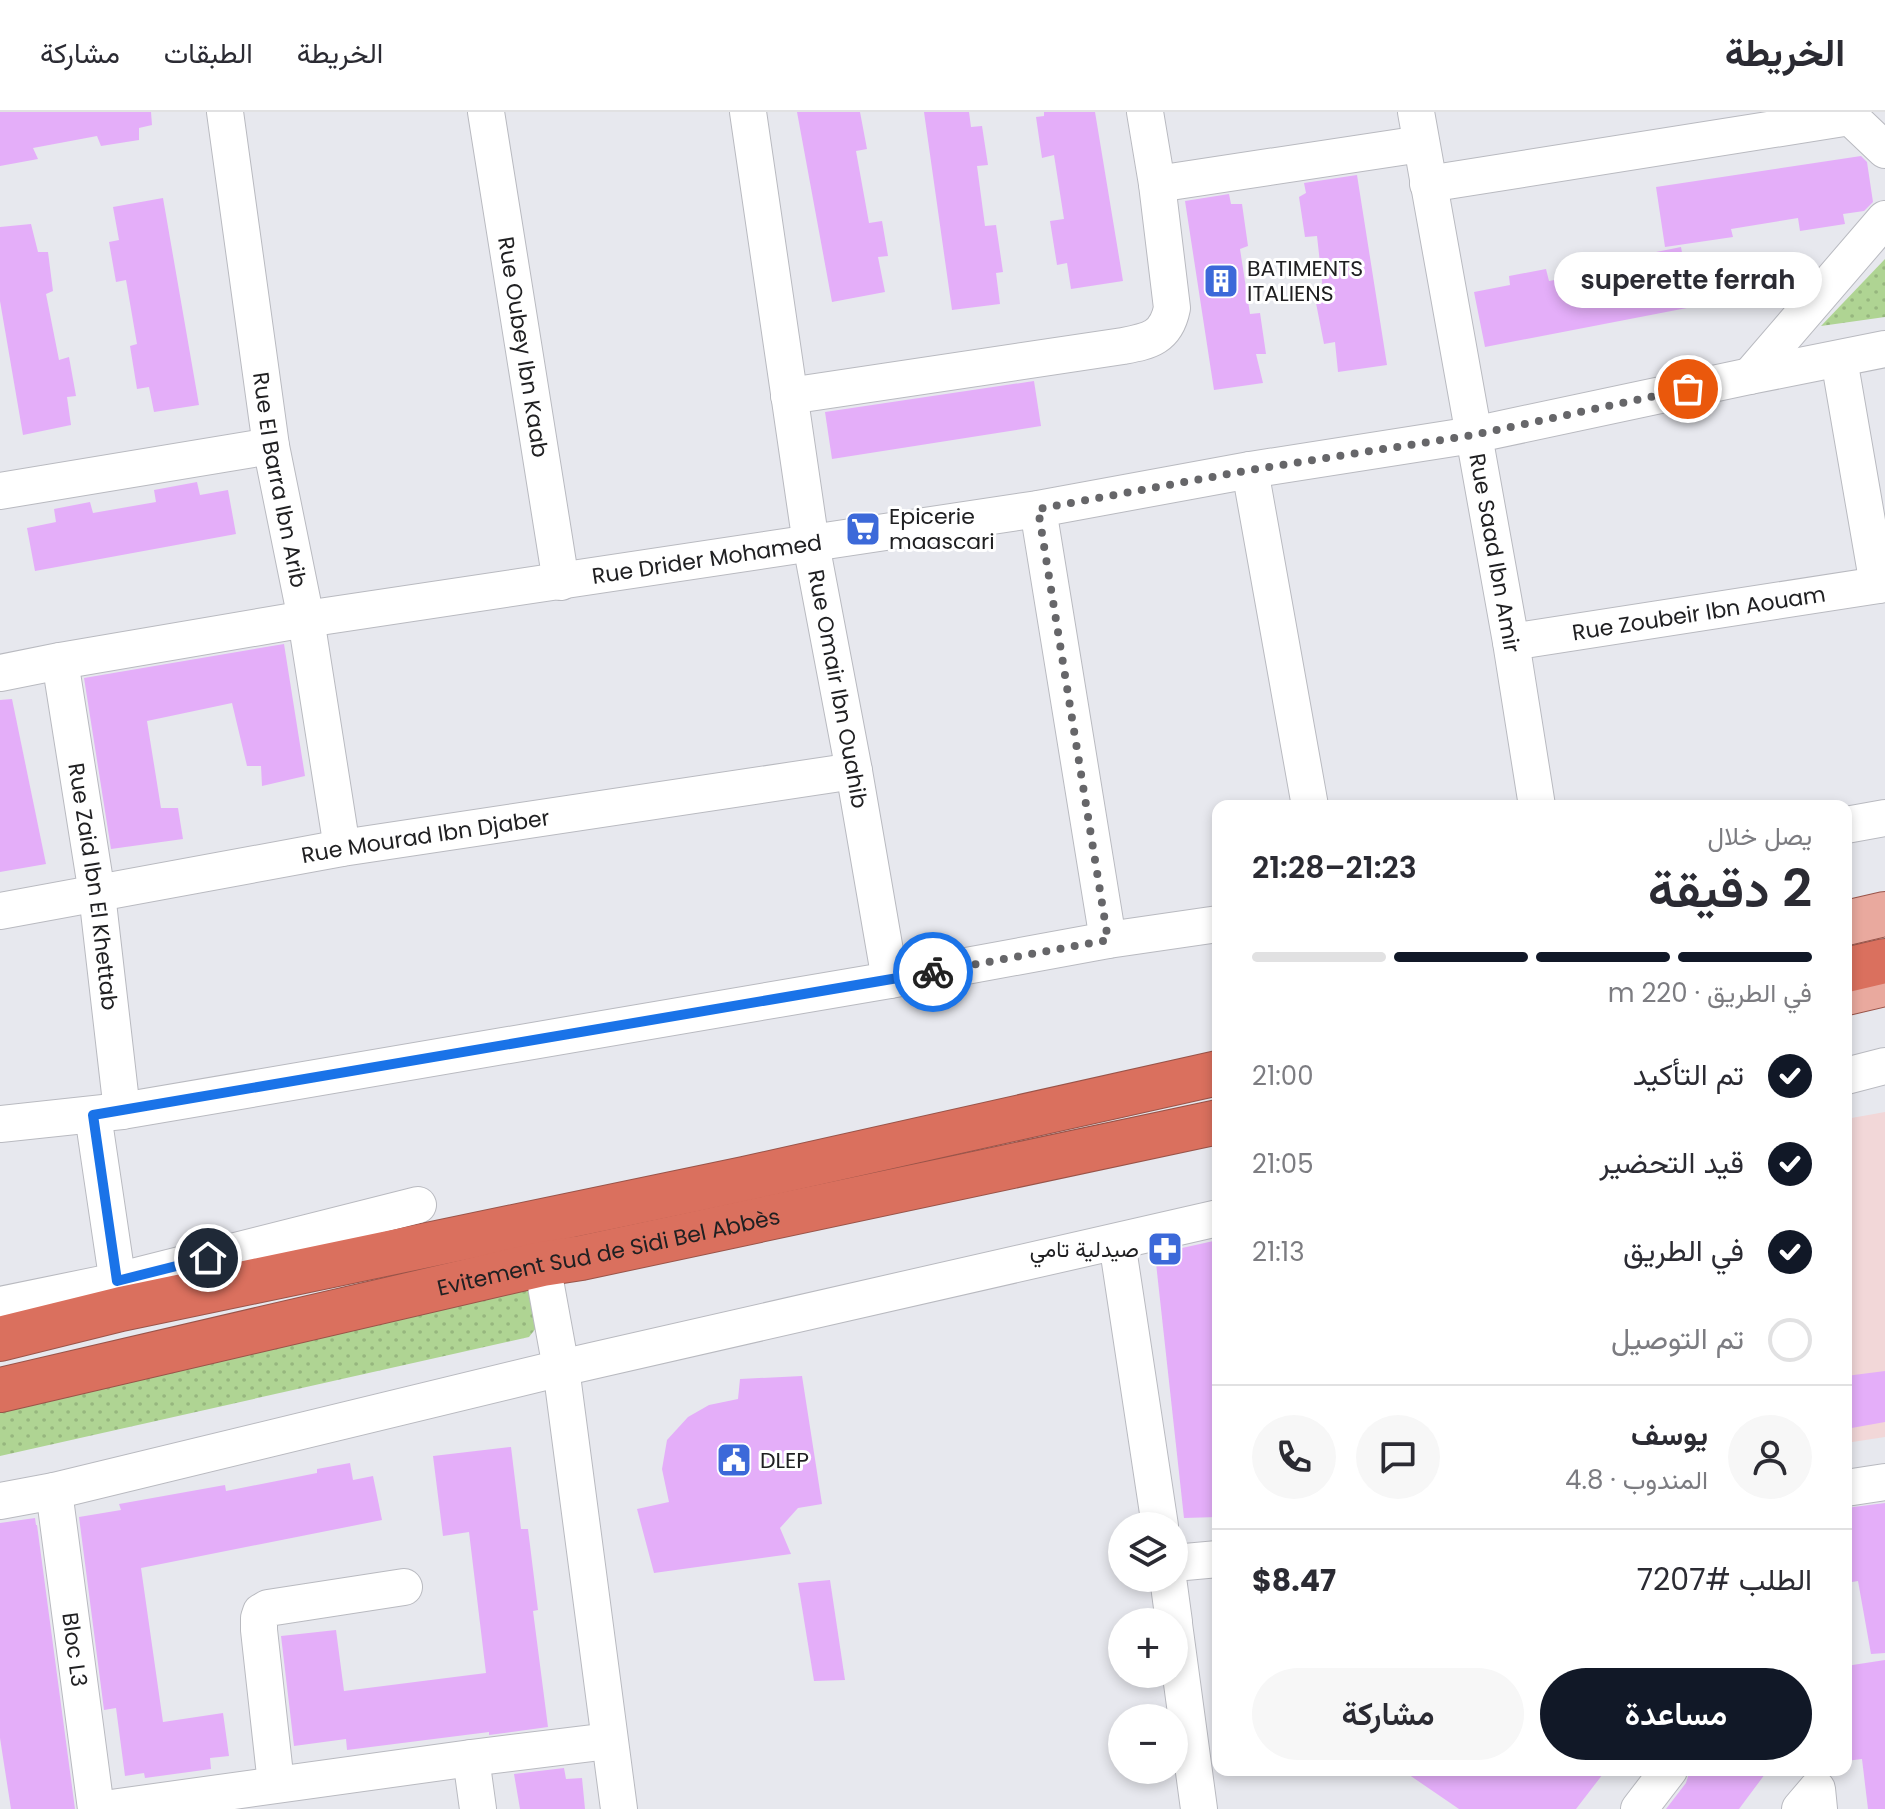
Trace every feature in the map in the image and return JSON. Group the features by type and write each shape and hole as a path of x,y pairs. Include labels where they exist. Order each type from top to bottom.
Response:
{"highway":[{"path":"1852,938 1885,931"},
{"path":"1852,969 1885,961"},
{"name":"Evitement Sud de Sidi Bel Abbès","path":"0,1339 119,1295 744,1179 1212,1074"},
{"name":"Evitement Sud de Sidi Bel Abbès","path":"0,1390 542,1264 1212,1123"}],"main road":[{"path":"1852,922 1885,914"},
{"path":"1852,992 1885,984"}],"street":[{"name":"Rue El Barra Ibn Arib","path":"225,112 271,446 306,619 342,848"},
{"name":"Rue Oubey Ibn Kaab","path":"486,112 561,582"},
{"name":"Rue Omair Ibn Ouahib","path":"748,112 811,544 890,980"},
{"path":"789,396 1123,346 1157,337 1166,326 1172,308 1145,112"},
{"path":"1428,184 1848,114 1885,150"},
{"path":"1157,184 1418,128"},
{"name":"Rue Saad Ibn Amir","path":"1418,128 1511,642 1536,800"},
{"path":"1750,376 1885,219"},
{"name":"Rue Drider Mohamed","path":"0,673 306,619 1038,509 1250,470 1473,435 1885,349"},
{"path":"1839,359 1881,585"},
{"path":"0,491 271,446"},
{"path":"1250,470 1309,800"},
{"path":"1038,509 1108,940"},
{"name":"Rue Zoubeir Ibn Aouam","path":"1511,642 1881,585"},
{"name":"Rue Zaid Ibn El Khettab","path":"60,661 97,894 119,1295"},
{"name":"Rue Mourad Ibn Djaber","path":"0,911 342,848 854,771"},
{"path":"1852,824 1885,818"},
{"path":"0,1124 108,1113 1108,940 1212,925"},
{"path":"1852,1074 1885,1066"},
{"path":"0,1305 119,1295 418,1205"},
{"path":"0,1501 54,1491 561,1368 1212,1219"},
{"path":"1117,1242 1158,1512"},
{"path":"542,1264 561,1368 619,1809"},
{"path":"1852,1487 1885,1482"},
{"name":"Bloc L3","path":"54,1491 96,1809"},
{"path":"1188,1562 1212,1560"},
{"path":"276,1784 259,1630 261,1612 268,1608 404,1587"},
{"path":"1183,1688 1199,1809"},
{"path":"104,1809 609,1741"},
{"path":"471,1758 478,1809"},
{"path":"1639,1809 1664,1776"},
{"path":"1800,1809 1817,1789 1819,1809"}],"shaded area":[{"path":"1885,1112 1885,1437 1852,1442 1852,1118"}],"green space":[{"path":"1885,259 1885,317 1821,326"},
{"path":"524,1286 536,1299 543,1319 529,1337 0,1456 0,1399"}],"building":[{"path":"0,112 151,112 152,125 139,128 139,140 101,146 97,136 33,148 38,159 0,166"},
{"path":"797,112 860,112 867,149 856,151 869,223 882,221 888,256 878,257 885,292 832,302"},
{"path":"924,112 969,112 971,127 982,126 988,165 977,166 985,226 996,225 1003,272 996,273 1000,304 952,310"},
{"path":"1044,112 1095,112 1123,281 1071,289 1067,263 1057,265 1050,221 1064,219 1054,155 1042,158 1036,117 1044,116"},
{"path":"1861,156 1867,162 1873,202 1864,211 1843,214 1845,224 1800,231 1798,218 1731,229 1733,237 1665,247 1656,187"},
{"path":"1357,175 1387,365 1338,372 1335,342 1324,344 1316,303 1324,299 1317,236 1305,237 1299,197 1306,193 1304,183"},
{"name":"BATIMENTS ITALIENS","path":"1229,194 1231,204 1242,204 1248,246 1240,249 1250,314 1260,313 1266,354 1256,354 1263,383 1214,390 1185,201"},
{"path":"163,198 199,405 154,412 149,387 137,389 130,346 137,344 126,280 116,282 109,242 119,240 113,207"},
{"path":"31,224 38,252 48,252 53,291 46,294 59,360 69,357 76,396 67,397 71,425 23,435 0,301 0,227"},
{"path":"1681,247 1692,307 1485,347 1474,292 1510,285 1509,276 1546,269 1549,281 1612,269 1611,261"},
{"path":"1034,381 1041,426 832,459 825,412"},
{"path":"197,482 200,495 228,490 236,534 35,571 27,528 56,522 54,509 90,502 93,513 156,502 154,490"},
{"path":"284,644 305,776 262,786 261,766 247,766 232,703 147,721 161,808 178,808 183,839 111,849 84,678"},
{"path":"12,699 46,864 0,872 0,700"},
{"path":"1212,1241 1212,1517 1188,1518 1188,1512 1183,1512 1155,1254"},
{"path":"1885,1371 1885,1422 1852,1428 1852,1375"},
{"path":"802,1376 822,1504 798,1508 780,1528 791,1554 654,1573 637,1509 669,1502 662,1469 667,1440 688,1417 709,1405 738,1399 740,1379"},
{"path":"511,1447 521,1529 528,1529 538,1610 533,1611 548,1727 347,1750 346,1739 294,1746 281,1636 336,1630 344,1691 486,1673 469,1532 443,1536 433,1456"},
{"path":"350,1463 353,1480 373,1476 382,1520 141,1568 163,1722 223,1713 229,1756 210,1758 211,1769 145,1778 144,1773 125,1776 116,1708 104,1710 79,1517 121,1510 119,1504 225,1485 226,1491 317,1473 317,1469"},
{"path":"1885,1503 1885,1653 1871,1654 1858,1581 1852,1582 1852,1507"},
{"path":"35,1518 75,1809 11,1809 0,1738 0,1523"},
{"path":"830,1580 845,1680 814,1681 798,1583"},
{"path":"1885,1660 1885,1809 1868,1809 1862,1759 1852,1760 1852,1665"},
{"path":"564,1768 566,1779 582,1778 585,1809 520,1809 514,1774"},
{"path":"1411,1776 1601,1776 1576,1809 1459,1809"},
{"path":"1688,1776 1764,1776 1739,1809 1666,1809"}],"way so far":[{"path":"933,972 1108,940 1038,509 1250,470 1473,435 1688,389"}],"place":[{"name":"BATIMENTS ITALIENS","path":"1221,281"},
{"name":"superette ferrah","path":"1688,389"},
{"name":"Epicerie maascari","path":"863,529"},
{"name":"صيدلية تامي","path":"1165,1249"},
{"name":"DLEP","path":"734,1460"}],"route":[{"path":"208,1258 117,1281 93,1115 933,972"}]}
